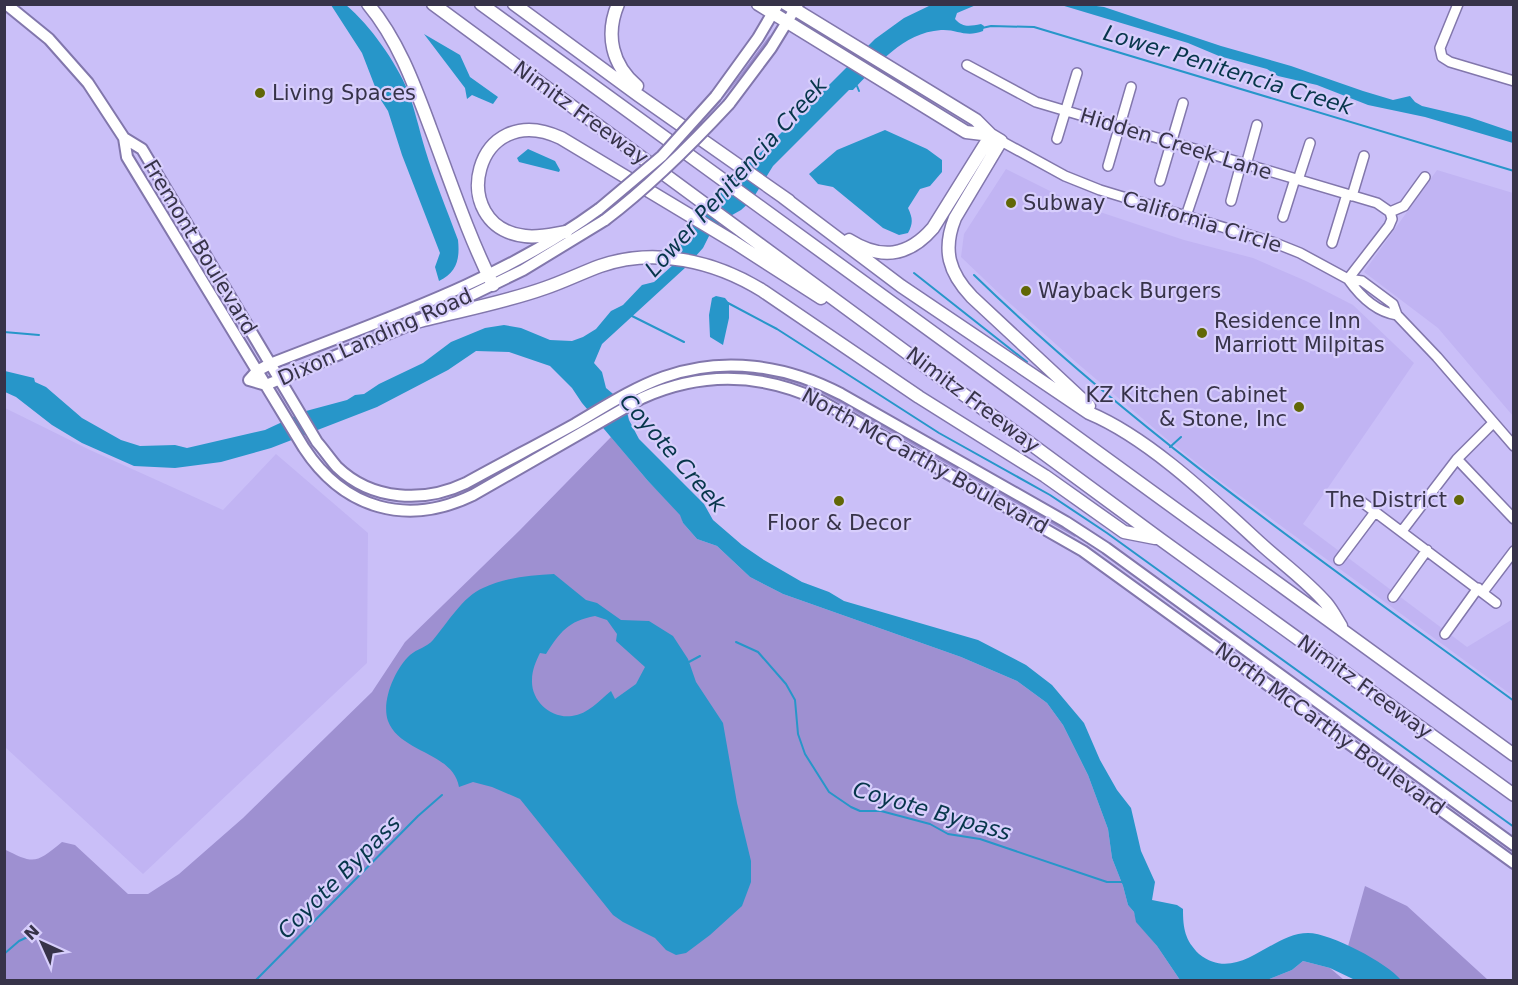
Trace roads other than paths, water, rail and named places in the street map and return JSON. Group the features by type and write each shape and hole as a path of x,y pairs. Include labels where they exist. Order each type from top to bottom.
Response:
{"highway":[{"path":"368,4 389,33 408,70 490,279"},
{"name":"Nimitz Freeway","path":"433,4 1160,539 1514,795"},
{"name":"Nimitz Freeway","path":"481,4 1514,755"},
{"path":"514,4 783,197 855,243 872,251 890,254 906,251 922,241 996,138"},
{"path":"618,4 611,27 616,59 632,82 676,120"},
{"name":"California Circle","path":"758,4 775,9 788,22 966,132 996,138"},
{"name":"California Circle","path":"793,6 849,44 976,120 996,138"},
{"path":"566,231 534,237 515,234 498,225 485,211 478,193 478,173 485,155 498,140 514,131 524,129 553,134 738,244 918,360"},
{"path":"996,138 950,230 948,249 951,267 958,284 1103,419"},
{"path":"783,197 901,286 1089,413 1135,439 1209,496 1326,603 1346,634"},
{"path":"416,322 544,289 602,265 632,259 659,257 691,260 717,267 743,279 929,404 1045,476 1124,532 1160,539"}],"main road":[{"name":"Fremont Boulevard","path":"6,4 41,31 88,83 124,138 127,157 257,371"},
{"name":"Dixon Landing Road","path":"775,9 758,38 716,96 662,156 599,209 490,279 416,322 266,385 249,380 257,371 270,364 441,296 490,279 523,270 605,220 671,165 729,104 788,22 793,6"},
{"name":"Fremont Boulevard","path":"124,138 142,149 270,364"},
{"name":"North McCarthy Boulevard","path":"270,364 317,442 331,459 346,474 378,491 402,496 430,496 454,489 638,394 709,379 748,379 786,386 821,401 1083,551 1514,863"},
{"name":"North McCarthy Boulevard","path":"266,385 304,448 319,469 337,486 374,505 387,509 416,511 459,502 549,450 663,378 702,368 741,365 803,377 829,388 1089,537 1243,646 1514,845"},
{"path":"973,487 980,473"},
{"path":"454,489 459,502"},
{"path":"1234,659 1243,646"},
{"path":"1412,788 1421,776"}],"street":[{"path":"1458,4 1440,48 1442,57 1450,62 1514,81"},
{"name":"Hidden Creek Lane","path":"967,65 1036,102 1377,203 1390,212"},
{"path":"1057,139 1077,72"},
{"path":"1108,166 1131,87"},
{"path":"1160,181 1184,103"},
{"path":"1231,201 1257,125"},
{"name":"California Circle","path":"996,138 1065,176 1100,190 1281,245 1348,279 1357,292 1385,313 1396,315 1437,357 1514,446"},
{"path":"1283,217 1310,142"},
{"path":"1186,216 1207,154"},
{"path":"1332,243 1364,156"},
{"path":"1348,279 1389,226 1392,219 1390,212 1404,206 1425,177"},
{"path":"1402,531 1457,459 1493,423"},
{"path":"1457,459 1514,519"},
{"path":"1358,500 1496,603"},
{"path":"1339,560 1375,512"},
{"path":"1393,597 1427,550"},
{"path":"1445,634 1514,551"}],"water":[{"path":"331,5 346,5 373,33 389,56 408,91 429,160 458,240 456,264 450,273 439,281 435,267 440,253 402,155 388,111 379,97 362,53"},
{"path":"931,5 976,5 957,13 955,19 964,25 981,24 984,26 983,31 971,34 941,30 914,37 892,51 853,90 849,90 773,166 752,200 741,210 725,219 710,234 703,248 686,267 602,344 594,363 602,372 606,388 625,404 629,420 639,439 704,504 713,520 764,560 802,582 829,592 844,601 978,640 1026,665 1052,685 1084,723 1100,760 1117,790 1131,808 1141,851 1155,882 1152,900 1177,905 1183,909 1186,934 1199,954 1213,962 1227,964 1241,961 1294,935 1318,934 1358,950 1384,965 1401,980 1355,980 1330,968 1303,961 1292,970 1267,980 1180,980 1157,946 1136,922 1112,858 1108,829 1088,775 1063,725 1047,703 1017,681 961,657 783,594 750,577 717,546 697,539 683,523 680,515 648,481 572,388 550,366 509,352 476,351 448,370 377,407 271,448 221,462 175,468 134,466 82,443 52,425 16,397 5,392 5,371 34,378 35,382 46,387 82,418 121,440 140,446 175,445 187,448 265,430 306,411 364,394 379,384 423,363 451,342 485,328 504,325 521,328 550,340 572,341 583,337 596,329 611,311 623,305 642,285 654,282 673,265 680,234 733,176 768,146 875,39 904,18"},
{"path":"1061,5 1104,7 1393,100 1410,96 1422,106 1469,117 1513,132 1513,143 1425,117 1368,105 1317,85 1278,76 1267,69 1219,56 1188,43"},
{"path":"424,34 460,55 470,77 498,97 493,104 472,95 467,99 465,88"},
{"path":"885,130 927,149 942,160 942,172 930,186 920,189 908,208 912,221 908,233 899,235 883,228 833,187 818,184 809,174 837,150"},
{"path":"528,149 555,161 559,172 519,162 517,158"},
{"path":"716,296 725,298 729,303 729,318 723,345 710,337 709,315 712,298"},
{"path":"554,574 586,600 597,603 621,620 649,621 673,636 688,659 696,682 723,723 737,803 751,861 751,882 742,906 686,953 676,955 666,950 655,938 613,915 520,799 473,782 459,787 455,775 447,766 403,740 394,732 388,721 386,704 399,668 410,655 433,640 469,597 483,588 500,582","holes":["595,616 607,620 617,634 616,641 645,667 636,684 615,699 611,691 593,707 578,715 557,715 544,707 535,695 532,680 540,653 546,654 556,639 571,624"]}],"waterway":[{"name":"Lower Penitencia Creek","path":"982,28 991,26 1034,27 1514,171"},
{"path":"857,86 859,91"},
{"path":"914,273 1027,362"},
{"path":"974,275 1037,334 1168,444 1305,549 1514,701"},
{"path":"728,303 777,329 939,433 1050,495 1107,533 1514,827"},
{"path":"630,315 684,342"},
{"path":"4,332 39,335"},
{"path":"1170,447 1181,437"},
{"name":"Coyote Bypass","path":"736,642 758,652 786,684 795,700 798,734 805,754 829,792 851,807 860,811 881,811 930,824 948,834 980,839 1107,882 1122,882"},
{"name":"Coyote Bypass","path":"687,663 700,656"},
{"name":"Coyote Bypass","path":"256,980 418,816 442,795"},
{"path":"4,954 19,941 34,934"}],"place":[{"name":"Living Spaces","path":"260,93"},
{"name":"Subway","path":"1011,203"},
{"name":"Wayback Burgers","path":"1026,291"},
{"name":"Residence Inn Marriott Milpitas","path":"1202,333"},
{"name":"KZ Kitchen Cabinet & Stone, Inc","path":"1299,407"},
{"name":"The District","path":"1459,500"},
{"name":"Floor & Decor","path":"839,501"}],"water label":[{"name":"Coyote Creek","path":"673,453"}]}
